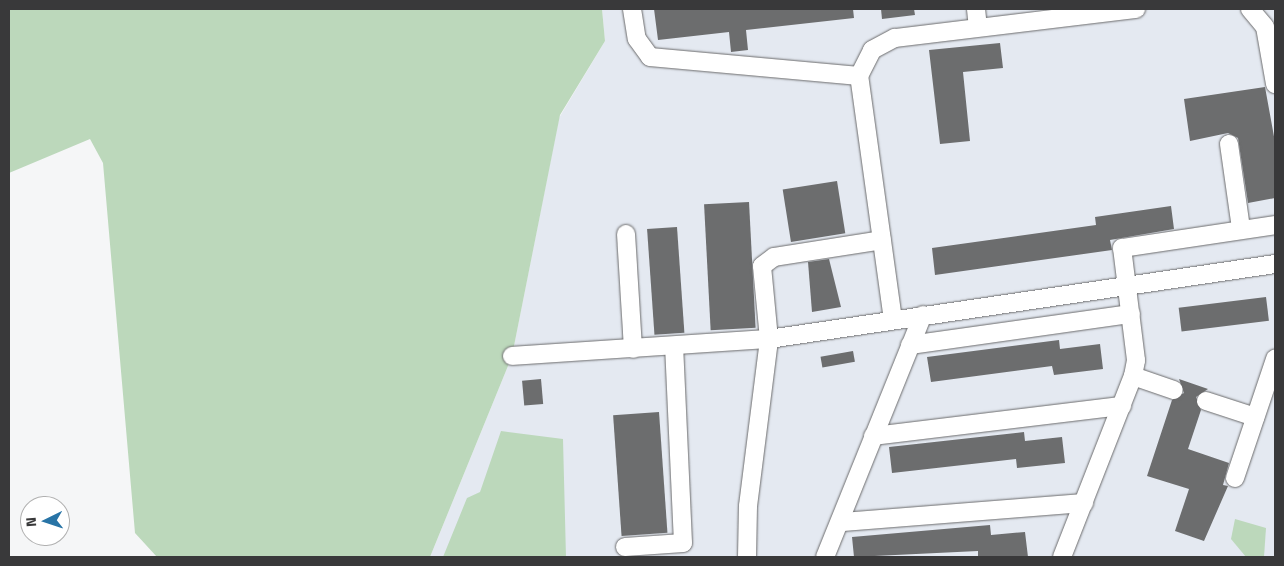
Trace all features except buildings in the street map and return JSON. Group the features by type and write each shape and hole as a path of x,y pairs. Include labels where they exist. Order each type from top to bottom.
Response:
{"lane":[{"path":"632,9 637,39 650,57 859,76"},
{"path":"976,9 978,27"},
{"path":"893,320 859,76 868,56 882,43 978,27 1136,9"},
{"path":"1250,9 1264,27 1275,84"},
{"path":"1229,144 1241,228"},
{"path":"1062,557 1133,376 1136,360 1122,248 1241,228 1275,225"},
{"path":"626,234 633,349"},
{"path":"746,557 769,339 762,272 766,261 882,240"},
{"path":"512,356 769,339 1275,264"},
{"path":"910,345 1131,314"},
{"path":"825,557 842,522 873,436 923,315"},
{"path":"625,547 683,543 674,346"},
{"path":"1235,478 1275,359"},
{"path":"1133,376 1174,390"},
{"path":"1206,401 1255,418"},
{"path":"873,436 1122,406"},
{"path":"842,522 1084,502"}],"shaded area":[{"path":"602,9 1275,9 1275,557 430,557 512,356 559,118 605,41"}],"green space":[{"path":"9,9 602,9 605,41 560,115 512,356 430,557 157,557 135,533 103,163 90,139 9,173"},
{"path":"501,431 563,439 566,557 443,557 467,498 480,492"},
{"path":"1235,519 1266,528 1264,557 1246,557 1231,539"}]}
